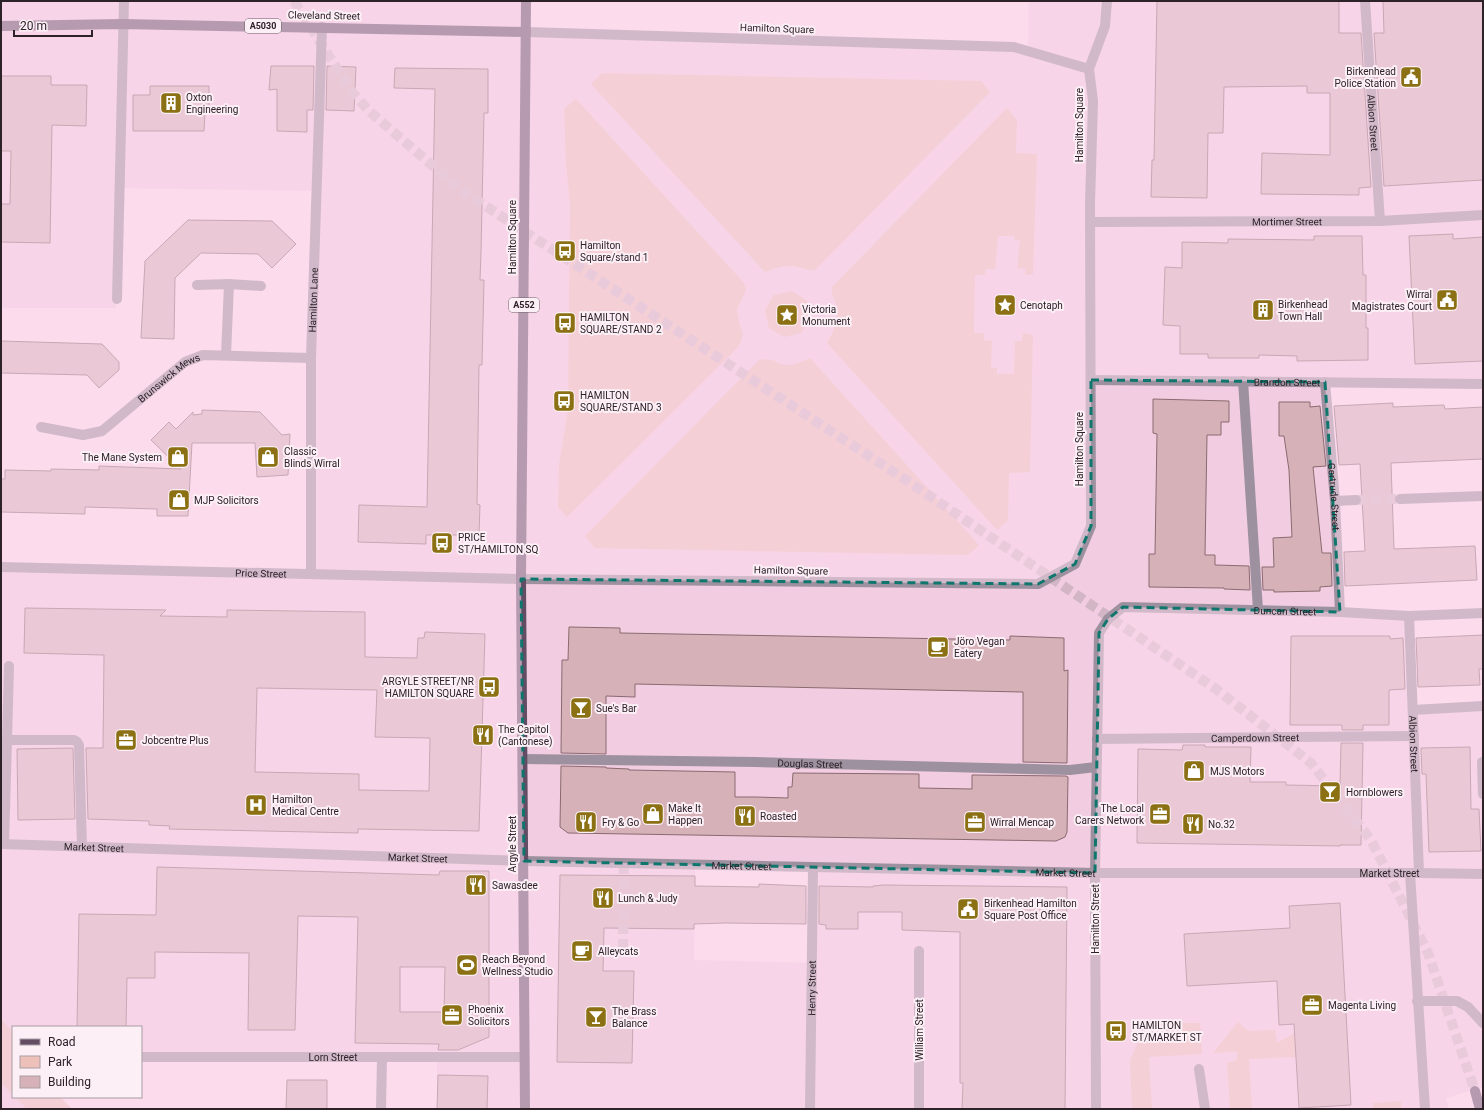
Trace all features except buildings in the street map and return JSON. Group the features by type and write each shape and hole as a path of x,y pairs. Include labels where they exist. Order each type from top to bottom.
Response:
{"main road":[{"path":"526,1 526,32"},
{"name":"Cleveland Street","path":"1,26 122,24 526,32"},
{"name":"Hamilton Square","path":"521,579 526,32"},
{"name":"Argyle Street","path":"521,579 524,861 524,1109"},
{"path":"1475,1091 1480,1109"}],"street":[{"path":"117,300 122,24 124,1"},
{"path":"1089,69 1105,26 1107,1"},
{"name":"Albion Street","path":"1365,1 1380,221"},
{"name":"Hamilton Lane","path":"311,573 311,358 322,27"},
{"name":"Hamilton Square","path":"521,579 1038,584 1076,564 1091,526 1090,204 1092,101 1089,69 1014,47 526,32"},
{"name":"Mortimer Street","path":"1090,222 1380,221 1483,215"},
{"path":"197,285 229,284 261,286"},
{"path":"226,355 229,284"},
{"name":"Brunswick Mews","path":"40,426 83,435 102,431 185,362 203,355 311,358"},
{"name":"Brandon Street","path":"1091,380 1483,384"},
{"path":"1243,381 1258,610"},
{"name":"Gertrude Street","path":"1325,382 1335,501 1340,612"},
{"path":"1400,499 1483,496"},
{"path":"1335,501 1356,500"},
{"name":"Price Street","path":"1,567 521,579"},
{"name":"Duncan Street","path":"1099,633 1108,619 1123,607 1340,612 1409,616 1483,613"},
{"name":"Albion Street","path":"1409,616 1414,736 1414,873 1417,1001 1425,1109"},
{"name":"Hamilton Street","path":"1096,1109 1095,872 1099,633"},
{"path":"3,844 9,666"},
{"path":"1413,710 1483,706"},
{"name":"Camperdown Street","path":"1097,739 1414,736"},
{"path":"7,740 74,740 78,742 82,847"},
{"name":"Douglas Street","path":"523,759 756,762 1070,770 1096,767"},
{"path":"1482,762 1483,794"},
{"name":"Market Street","path":"3,844 524,861 813,867 1095,872 1483,874"},
{"name":"Henry Street","path":"810,1109 813,867"},
{"name":"William Street","path":"919,951 919,1109"},
{"path":"1417,1001 1457,1001 1468,1007 1483,1023"},
{"name":"Lorn Street","path":"142,1057 524,1057"},
{"path":"381,1109 382,1057"},
{"path":"1199,1069 1205,1109"}],"highlighted area":[{"path":"1091,380 1325,382 1340,612 1123,607 1108,619 1099,633 1095,873 524,861 521,579 1038,584 1075,564 1091,526"}],"shaded area":[{"path":"1,1 526,1 526,32 1028,50 1029,1 1483,1 1483,384 1328,382 1340,612 1409,616 1413,710 1483,706 1483,1087 1446,1098 1449,1109 437,1109 437,1057 142,1057 142,1026 12,1026 12,1098 61,1098 72,1109 1,1109 1,567 311,573 316,191 120,188 116,308 1,308","holes":["695,864 813,867 812,963 694,960"]}],"green space":[{"path":"602,73 981,81 990,92 815,270 790,266 765,272 591,84"},
{"path":"576,99 744,283 746,290 737,309 743,334 739,346 567,517 558,507 559,465 568,409 570,203 566,164 564,109"},
{"path":"1007,108 1017,120 1016,153 1037,154 1033,274 1025,275 1026,269 1017,268 1020,240 1015,241 1014,236 998,236 995,269 986,269 985,275 975,275 974,333 984,333 984,340 992,341 991,368 997,368 997,374 1014,374 1015,341 1022,341 1023,333 1033,335 1030,472 1009,473 1008,520 997,530 827,343 835,327 837,318 837,309 832,294 832,287"},
{"path":"792,291 807,301 811,318 801,333 784,337 769,328 765,310 774,295"},
{"path":"810,358 979,545 968,555 595,548 585,536 759,360 771,360 780,364 788,365 796,364"},
{"path":"1,1019 12,1031 12,1094 1,1083"},
{"path":"1238,1022 1248,1031 1275,1030 1277,1043 1295,1033 1296,1057 1249,1059 1252,1109 1230,1109 1227,1063 1237,1060 1237,1051 1213,1053"},
{"path":"1147,1023 1200,1023 1202,1054 1149,1057 1152,1109 1132,1109 1130,1060"},
{"path":"16,1098 61,1098 72,1109 27,1109"},
{"path":"1401,1101 1401,1109 1373,1109 1373,1103"}],"tunnel":[{"path":"294,1 352,92 369,111 461,190 909,482 1216,689 1311,763 1371,840 1428,953 1475,1091"},
{"path":"1356,500 1400,499"},
{"path":"623,949 624,862"}],"place":[{"name":"Birkenhead Police Station","path":"1411,77"},
{"name":"Oxton Engineering","path":"171,103"},
{"name":"Hamilton Square/stand 1","path":"565,251"},
{"name":"Wirral Magistrates Court","path":"1447,300"},
{"name":"Cenotaph","path":"1005,305"},
{"name":"Birkenhead Town Hall","path":"1263,310"},
{"name":"Victoria Monument","path":"787,315"},
{"name":"HAMILTON SQUARE/STAND 2","path":"565,323"},
{"name":"HAMILTON SQUARE/STAND 3","path":"564,401"},
{"name":"The Mane System","path":"178,457"},
{"name":"Classic Blinds Wirral","path":"268,457"},
{"name":"MJP Solicitors","path":"179,500"},
{"name":"PRICE ST/HAMILTON SQ","path":"442,543"},
{"name":"Jöro Vegan Eatery","path":"938,647"},
{"name":"ARGYLE STREET/NR HAMILTON SQUARE","path":"489,687"},
{"name":"Sue's Bar","path":"581,708"},
{"name":"The Capitol (Cantonese)","path":"483,735"},
{"name":"Jobcentre Plus","path":"126,740"},
{"name":"MJS Motors","path":"1194,771"},
{"name":"Hornblowers","path":"1330,792"},
{"name":"Hamilton Medical Centre","path":"256,805"},
{"name":"Make It Happen","path":"653,814"},
{"name":"The Local Carers Network","path":"1160,814"},
{"name":"Roasted","path":"745,816"},
{"name":"Fry & Go","path":"586,822"},
{"name":"Wirral Mencap","path":"975,822"},
{"name":"No.32","path":"1193,824"},
{"name":"Sawasdee","path":"476,885"},
{"name":"Lunch & Judy","path":"603,898"},
{"name":"Birkenhead Hamilton Square Post Office","path":"968,909"},
{"name":"Alleycats","path":"582,951"},
{"name":"Reach Beyond Wellness Studio","path":"467,965"},
{"name":"Magenta Living","path":"1312,1005"},
{"name":"Phoenix Solicitors","path":"452,1015"},
{"name":"The Brass Balance","path":"596,1017"},
{"name":"HAMILTON ST/MARKET ST","path":"1116,1031"}]}
